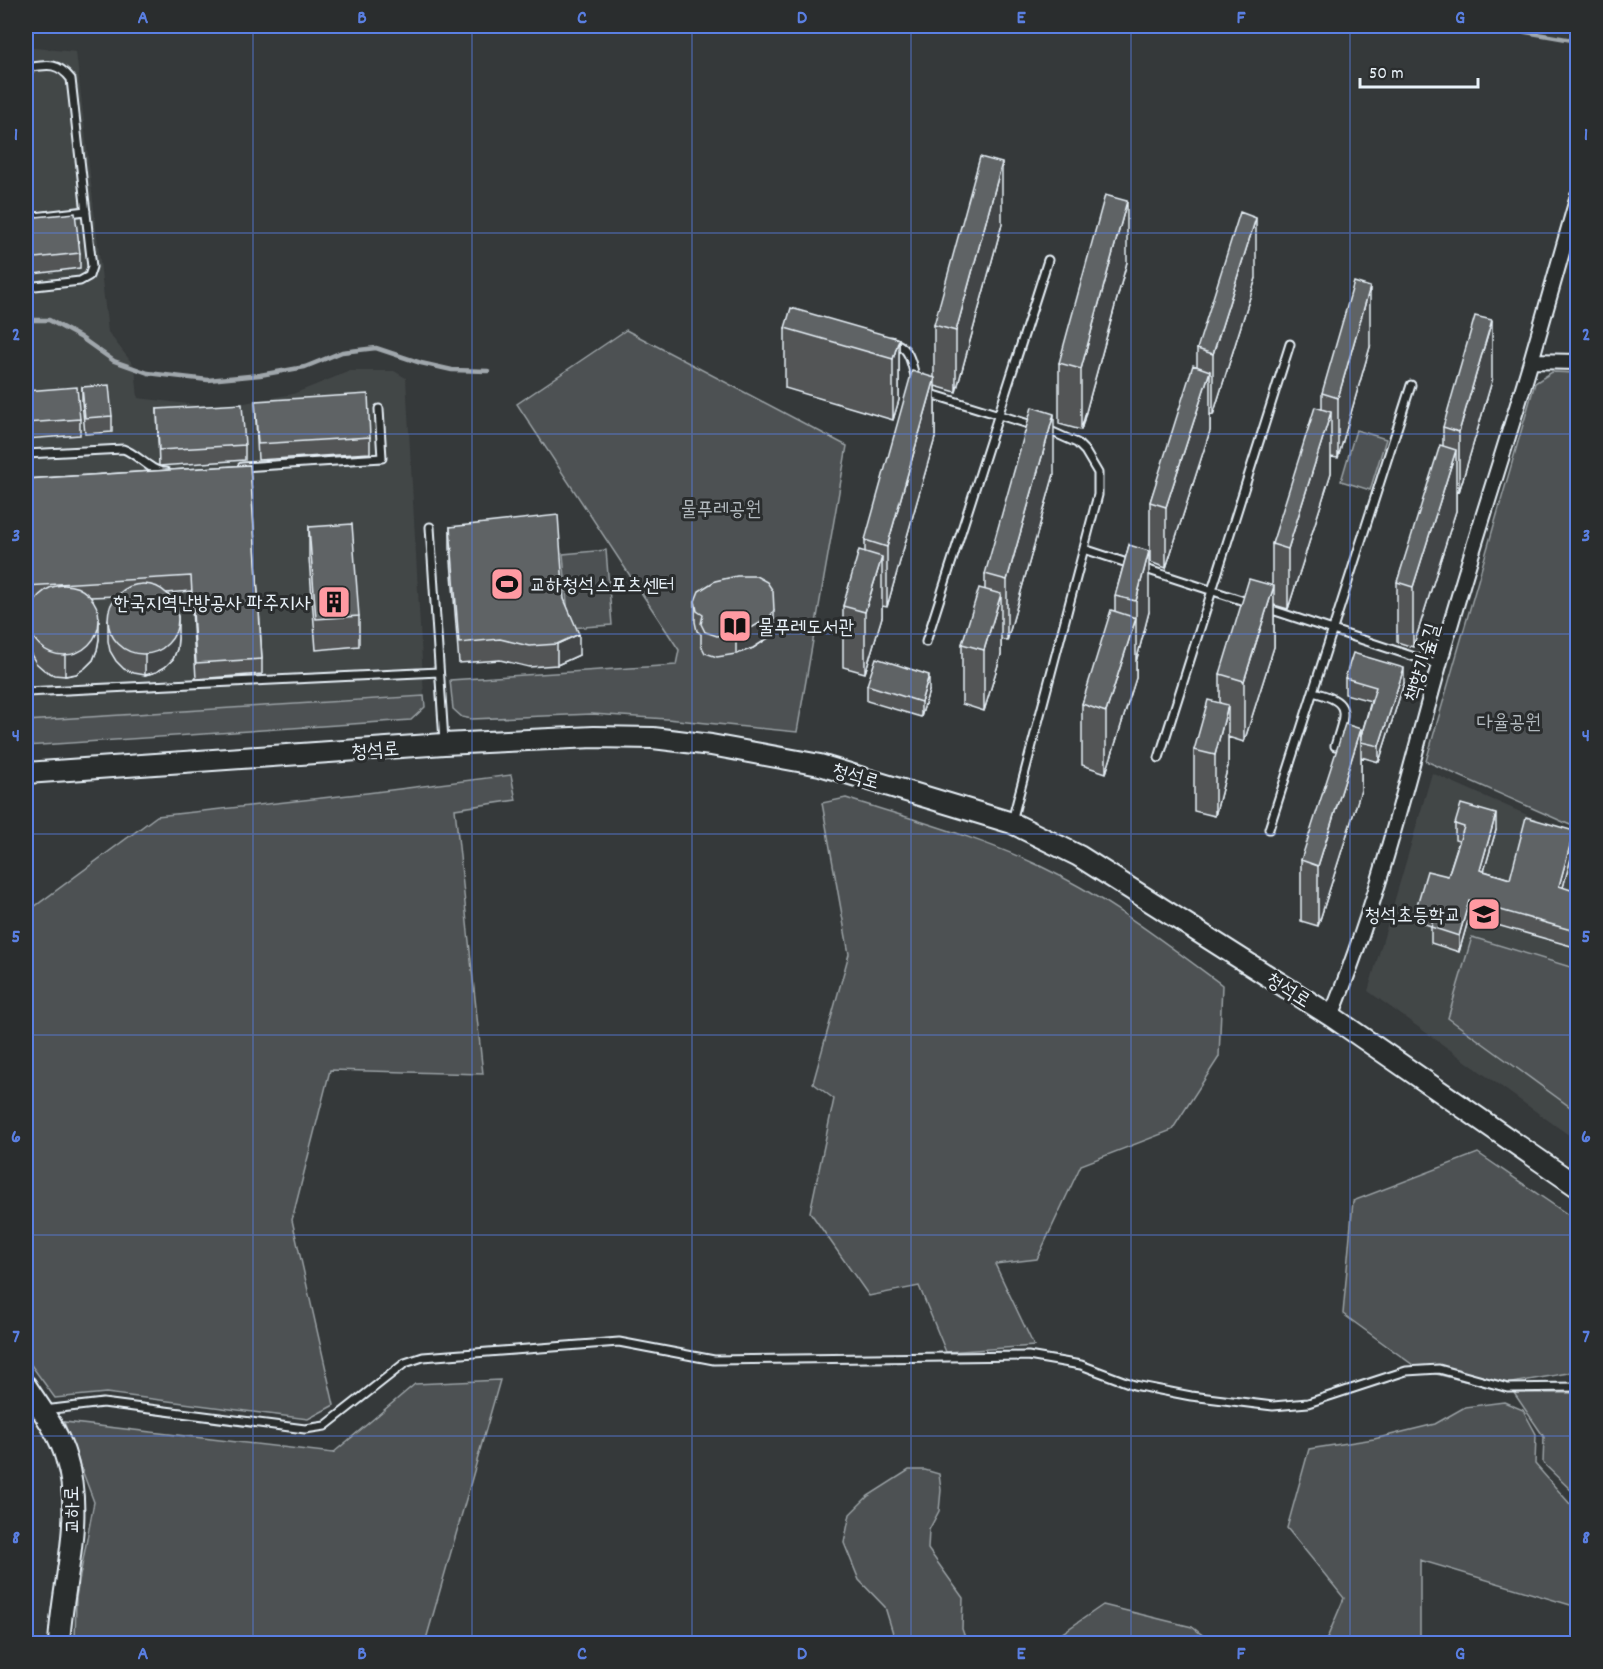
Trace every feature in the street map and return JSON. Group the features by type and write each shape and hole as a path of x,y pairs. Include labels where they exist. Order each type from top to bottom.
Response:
{"main road":[{"name":"청석로","path":"26,773 444,744 594,737 653,738 711,745 820,765 1012,823 1079,856 1331,1016 1578,1187"},
{"name":"교하로","path":"26,1386 66,1456 73,1489 73,1533 58,1644"}],"street":[{"name":"책향기숲길","path":"1331,1016 1353,964 1379,882 1439,665 1531,361 1578,196"},
{"path":"1531,361 1578,362"}],"lane":[{"path":"26,68 51,65 64,69 71,79 92,267 89,276 80,281 26,287"},
{"path":"26,218 86,211"},
{"path":"926,642 1048,260"},
{"path":"884,339 904,347 909,355 919,388 928,393 1053,432 1077,442 1098,474 1098,495 1012,823"},
{"path":"1159,758 1290,344"},
{"path":"1269,829 1411,385"},
{"path":"231,468 382,458 379,409"},
{"path":"26,454 123,449 132,452 161,473 173,472"},
{"path":"430,527 444,744"},
{"path":"1084,549 1439,665"},
{"path":"26,692 439,672"},
{"path":"1313,692 1331,697 1342,705 1344,715 1335,746"},
{"path":"41,1410 103,1404 305,1429 325,1426 405,1363 423,1357 619,1342 714,1360 1028,1356 1081,1365 1134,1385 1191,1396 1273,1406 1308,1403 1406,1371 1439,1369 1508,1388 1578,1387"}],"shaded area":[{"path":"26,48 76,52 108,332 135,367 138,398 197,405 239,404 293,394 350,371 394,371 406,378 424,696 26,721"},
{"name":"청석초등학교","path":"1432,773 1577,837 1577,1141 1368,991"}],"green space":[{"name":"물푸레공원","path":"626,330 847,446 797,732 592,714 472,719 462,717 453,709 450,680 676,665 679,650 517,404"},
{"name":"다율공원","path":"1552,372 1577,373 1577,828 1426,761 1535,383"},
{"path":"1356,430 1386,439 1370,490 1341,481"},
{"path":"606,550 612,625 569,628 563,554"},
{"path":"424,696 425,707 411,720 26,746 26,721"},
{"path":"511,775 516,800 455,809 483,1074 330,1070 292,1220 334,1405 308,1419 106,1393 55,1398 26,1358 26,913 157,816"},
{"path":"846,798 969,837 1040,866 1111,906 1222,985 1219,1057 1172,1130 1081,1165 1037,1259 995,1264 1034,1346 946,1352 919,1286 869,1296 810,1212 834,1099 813,1083 849,954 822,803"},
{"path":"1472,937 1577,969 1577,1112 1448,1018"},
{"path":"1478,1153 1577,1221 1577,1368 1568,1373 1489,1387 1420,1370 1343,1314 1353,1201"},
{"path":"500,1380 425,1643 75,1643 76,1597 94,1502 64,1422 333,1453 415,1384"},
{"path":"1514,1393 1577,1393 1577,1496 1543,1463 1544,1437"},
{"path":"1504,1402 1523,1410 1536,1434 1535,1464 1577,1512 1577,1607 1420,1560 1420,1643 1325,1643 1344,1598 1287,1528 1309,1449 1374,1439 1435,1424 1465,1407"},
{"path":"909,1470 925,1470 939,1474 941,1490 939,1511 929,1530 928,1549 963,1598 962,1629 967,1643 896,1643 885,1607 859,1580 844,1543 850,1514 868,1496"},
{"path":"1103,1605 1192,1627 1209,1640 1209,1643 1048,1643"}],"building":[{"path":"980,157 1002,163 956,331 934,325"},
{"path":"1105,195 1127,201 1081,369 1059,363"},
{"path":"1240,212 1256,218 1213,354 1197,349"},
{"path":"75,213 80,253 26,259 26,218"},
{"path":"1354,282 1370,287 1338,398 1322,393"},
{"path":"791,308 899,339 893,359 785,328"},
{"path":"1475,316 1492,320 1459,432 1443,427"},
{"path":"1193,365 1210,371 1166,507 1150,502"},
{"path":"912,371 935,378 887,547 865,540"},
{"path":"109,385 112,416 85,418 82,387"},
{"path":"77,387 80,419 26,423 26,391"},
{"path":"368,394 370,437 258,444 255,401"},
{"path":"242,404 245,445 159,450 157,409"},
{"path":"1032,407 1054,414 1007,580 985,574"},
{"path":"1315,407 1331,412 1288,549 1272,544"},
{"path":"1440,445 1456,450 1413,587 1397,582"},
{"path":"250,465 262,659 196,663 191,576 26,586 26,479"},
{"name":"교하청석스포츠센터","path":"558,515 564,599 579,634 557,644 529,646 500,639 459,643 450,527"},
{"name":"한국지역난방공사 파주지사","path":"352,524 359,616 316,619 309,527"},
{"path":"1129,545 1149,551 1136,601 1115,596"},
{"path":"859,550 882,557 865,612 843,606"},
{"path":"737,576 756,576 767,582 773,591 774,610 770,617 753,627 736,633 717,636 705,632 701,624 703,615 697,611 695,601 699,591 715,581"},
{"path":"1249,579 1274,586 1244,681 1220,674"},
{"path":"143,584 156,587 168,594 175,606 178,619 175,632 168,644 156,651 143,654 130,651 118,644 111,632 108,619 111,606 118,594 130,587"},
{"path":"64,585 77,588 89,595 96,607 99,620 96,633 89,645 77,652 64,655 51,652 39,645 32,633 29,620 32,607 39,595 51,588"},
{"path":"979,588 1001,594 984,650 962,644"},
{"path":"1111,610 1136,618 1106,712 1082,704"},
{"path":"1353,653 1404,668 1379,746 1361,742 1376,687 1345,678"},
{"path":"876,658 929,675 921,702 867,685"},
{"path":"1208,700 1228,705 1215,755 1194,750"},
{"path":"1345,724 1361,729 1318,866 1301,860"},
{"path":"1461,804 1496,814 1480,870 1510,879 1526,817 1574,831 1559,886 1577,892 1578,932 1469,901 1459,936 1431,927 1435,912 1417,905 1427,871 1448,876 1464,827 1455,824"}],"waterway":[{"path":"1491,26 1578,41"},
{"path":"26,320 49,320 80,337 114,361 148,373 208,380 260,375 305,367 342,352 376,348 421,363 452,370 488,371"}],"place":[{"name":"교하청석스포츠센터","path":"507,584"},
{"name":"한국지역난방공사 파주지사","path":"334,602"},
{"name":"물푸레도서관","path":"735,626"},
{"name":"청석초등학교","path":"1484,914"}]}
